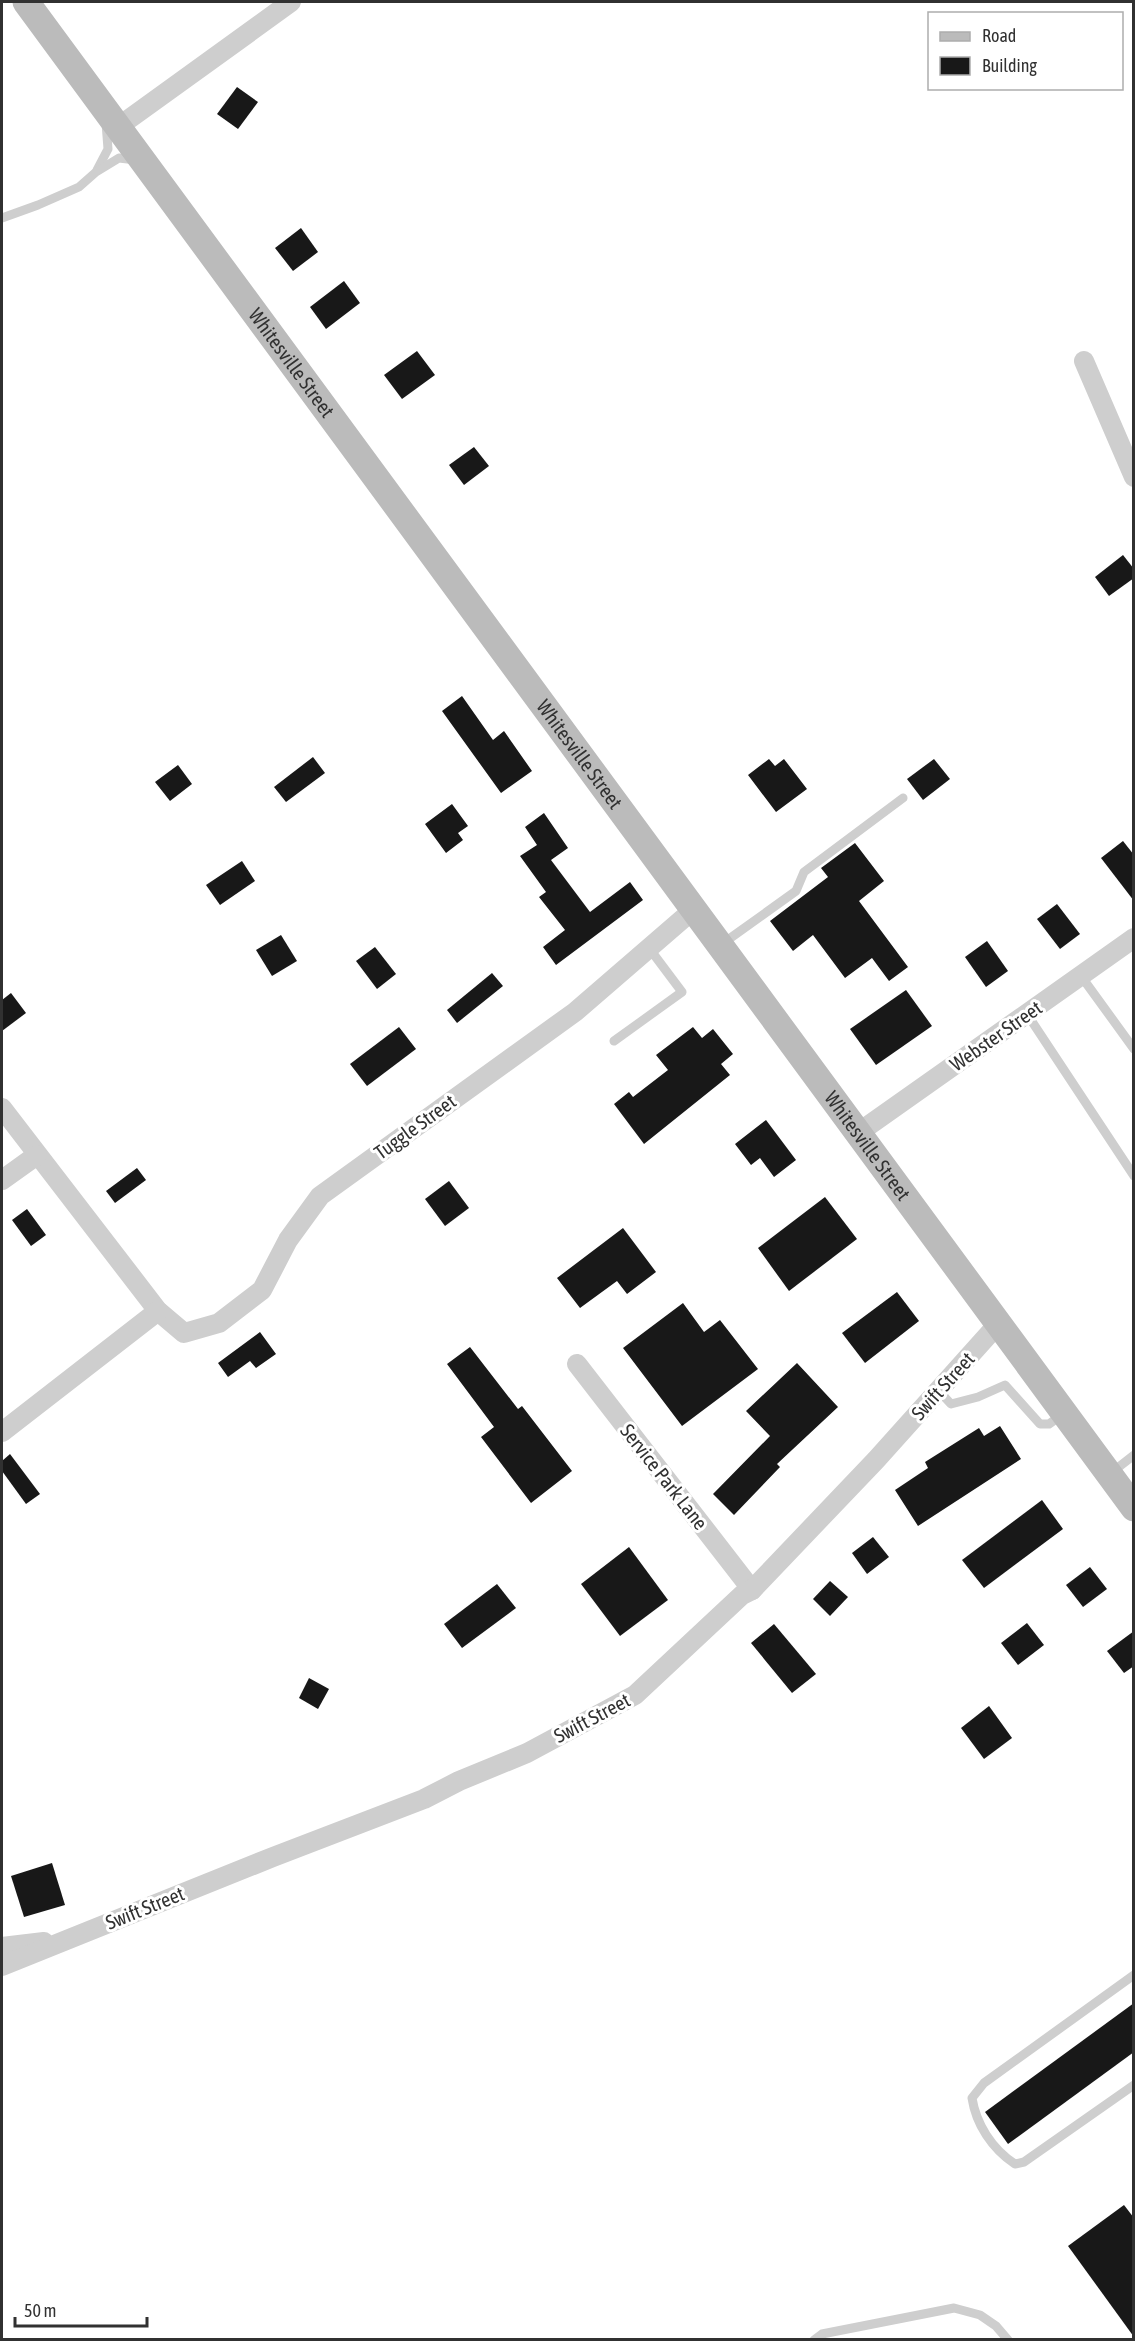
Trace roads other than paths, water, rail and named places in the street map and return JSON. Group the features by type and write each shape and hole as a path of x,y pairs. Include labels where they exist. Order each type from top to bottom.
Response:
{"main road":[{"name":"Whitesville Street","path":"26,2 1134,1508"}],"street":[{"path":"111,117 291,2"},
{"path":"1084,361 1134,477"},
{"name":"Tuggle Street","path":"2,1108 158,1311 184,1333 219,1323 262,1290 288,1240 320,1196 575,1012 693,910"},
{"name":"Webster Street","path":"858,1133 1134,938"},
{"path":"2,1180 38,1155"},
{"path":"2,1432 158,1311"},
{"name":"Swift Street","path":"2,1966 424,1799 459,1781 527,1753 635,1695 742,1595 752,1590 876,1460 998,1324"},
{"name":"Service Park Lane","path":"577,1364 752,1590"},
{"name":"Swift Street","path":"2,1947 69,1939"}],"lane":[{"path":"96,172 108,149 111,117"},
{"path":"2,218 79,187 96,172 119,158 132,158 145,163"},
{"path":"720,945 796,891 804,872 903,798"},
{"path":"614,1041 682,992 649,948"},
{"path":"1081,976 1134,1049"},
{"path":"1027,1014 1134,1176"},
{"path":"939,1391 951,1404 978,1397 1005,1385 1040,1424 1049,1424 1064,1414"},
{"path":"1109,1475 1134,1455"},
{"path":"1134,1975 984,2083 972,2098 974,2113 995,2149 1015,2164 1024,2162 1134,2085"},
{"path":"814,2340 822,2334 954,2308 980,2315 996,2326 1008,2340"}]}
